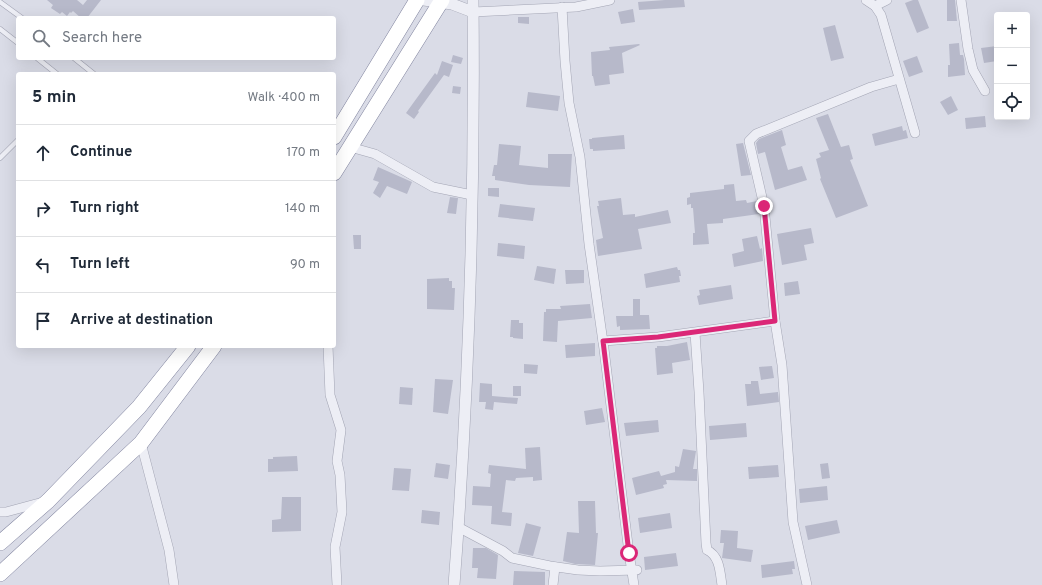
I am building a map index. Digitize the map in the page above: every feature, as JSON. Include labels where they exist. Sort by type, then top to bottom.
[{"type":"highway","points":[[336,134],[417,0]]},
{"type":"highway","points":[[336,170],[441,1]]},
{"type":"highway","points":[[336,146],[349,150]]},
{"type":"highway","points":[[0,543],[48,501],[139,407],[186,348]]},
{"type":"highway","points":[[0,574],[141,443],[207,348]]},
{"type":"street","points":[[424,0],[441,1],[473,12],[576,7],[610,0]]},
{"type":"street","points":[[454,585],[469,337],[472,195],[473,0]]},
{"type":"street","points":[[866,0],[875,6],[880,15],[915,133]]},
{"type":"street","points":[[875,6],[887,0]]},
{"type":"street","points":[[960,0],[968,49],[974,70],[985,91]]},
{"type":"street","points":[[562,8],[569,103],[580,157],[589,244],[634,585]]},
{"type":"street","points":[[807,585],[793,522],[782,365],[775,321],[764,206],[749,141],[756,134],[871,87],[900,79]]},
{"type":"street","points":[[349,150],[375,154],[433,187],[472,195]]},
{"type":"street","points":[[603,341],[695,333],[775,321]]},
{"type":"street","points":[[695,333],[706,543],[707,550],[711,552],[717,561],[722,585]]},
{"type":"street","points":[[328,348],[330,394],[341,430],[337,461],[340,475],[342,512],[335,547],[337,585]]},
{"type":"street","points":[[141,443],[169,550],[174,585]]},
{"type":"street","points":[[0,512],[6,512],[48,501]]},
{"type":"street","points":[[458,527],[512,558],[555,567],[600,571],[637,570]]},
{"type":"street","points":[[553,585],[555,567]]},
{"type":"lane","points":[[0,2],[19,16]]},
{"type":"lane","points":[[0,29],[16,41]]},
{"type":"lane","points":[[40,60],[54,72]]},
{"type":"lane","points":[[76,60],[92,72]]},
{"type":"lane","points":[[0,158],[16,142]]},
{"type":"building","points":[[47,0],[77,0],[83,5],[87,0],[101,0],[89,16],[79,16],[73,11],[67,16],[62,12],[60,14],[51,8],[53,5]]},
{"type":"building","points":[[684,0],[685,7],[639,10],[638,2]]},
{"type":"building","points":[[918,0],[929,28],[917,33],[905,3]]},
{"type":"building","points":[[947,0],[955,0],[957,21],[947,21]]},
{"type":"building","points":[[633,9],[635,22],[621,24],[618,12]]},
{"type":"building","points":[[518,17],[529,17],[529,24],[518,23]]},
{"type":"building","points":[[835,25],[844,58],[831,61],[823,28]]},
{"type":"building","points":[[959,43],[960,55],[963,55],[964,59],[965,75],[948,77],[948,65],[950,65],[949,44]]},
{"type":"building","points":[[640,45],[622,53],[624,73],[609,75],[610,84],[595,86],[592,76],[591,52],[610,50],[609,47]]},
{"type":"building","points":[[994,46],[994,61],[984,63],[981,48]]},
{"type":"building","points":[[453,55],[463,58],[461,64],[451,62]]},
{"type":"building","points":[[917,56],[923,72],[909,77],[903,61]]},
{"type":"building","points":[[442,61],[453,65],[449,77],[444,75],[418,111],[419,112],[414,119],[406,113],[435,73],[437,75]]},
{"type":"building","points":[[453,86],[461,87],[460,94],[452,93]]},
{"type":"building","points":[[528,92],[560,96],[558,111],[526,107]]},
{"type":"building","points":[[951,96],[958,110],[948,115],[940,102]]},
{"type":"building","points":[[828,114],[841,147],[849,145],[853,159],[850,160],[868,206],[836,218],[820,179],[816,159],[821,157],[819,153],[829,150],[816,118]]},
{"type":"building","points":[[985,116],[986,127],[966,129],[965,118]]},
{"type":"building","points":[[902,126],[903,131],[906,130],[908,138],[875,146],[872,134]]},
{"type":"building","points":[[782,130],[786,145],[781,147],[788,170],[802,166],[807,180],[775,190],[765,152],[758,154],[756,143],[759,139]]},
{"type":"building","points":[[624,135],[625,149],[593,151],[593,149],[590,149],[589,139]]},
{"type":"building","points":[[743,143],[751,175],[741,176],[736,144]]},
{"type":"building","points":[[499,144],[521,146],[519,165],[548,168],[548,154],[572,154],[570,187],[529,185],[495,180],[495,176],[492,176],[494,165],[497,165]]},
{"type":"building","points":[[378,167],[412,182],[407,194],[387,186],[380,198],[373,193],[379,182],[373,180]]},
{"type":"building","points":[[734,184],[736,201],[746,200],[747,203],[757,201],[759,214],[723,219],[723,223],[707,224],[709,244],[693,245],[693,233],[695,233],[693,208],[691,208],[691,204],[687,205],[687,198],[690,197],[690,193],[724,189],[724,185]]},
{"type":"building","points":[[488,188],[499,188],[499,197],[488,196]]},
{"type":"building","points":[[450,197],[458,198],[456,214],[447,213]]},
{"type":"building","points":[[621,198],[623,215],[635,214],[635,217],[668,210],[671,223],[638,229],[642,249],[598,256],[596,240],[603,238],[597,206],[599,206],[598,201]]},
{"type":"building","points":[[500,204],[535,208],[533,221],[498,217]]},
{"type":"building","points":[[811,228],[814,243],[804,245],[807,260],[782,265],[777,234]]},
{"type":"building","points":[[353,235],[361,235],[361,249],[354,249]]},
{"type":"building","points":[[757,236],[760,249],[762,248],[763,261],[734,267],[732,254],[744,251],[742,239]]},
{"type":"building","points":[[498,243],[525,246],[524,259],[497,256]]},
{"type":"building","points":[[537,266],[556,269],[554,284],[534,280]]},
{"type":"building","points":[[677,267],[678,270],[680,270],[680,282],[646,288],[644,274]]},
{"type":"building","points":[[565,270],[584,270],[584,283],[566,284]]},
{"type":"building","points":[[449,278],[449,281],[452,281],[452,288],[455,288],[454,310],[427,309],[427,279]]},
{"type":"building","points":[[798,281],[800,294],[785,296],[784,283]]},
{"type":"building","points":[[731,285],[733,299],[699,305],[697,296],[700,295],[699,290]]},
{"type":"building","points":[[633,299],[640,299],[640,315],[649,315],[650,329],[620,330],[620,326],[617,327],[616,316],[633,316]]},
{"type":"building","points":[[590,304],[592,318],[558,321],[557,342],[543,341],[544,312],[546,312],[546,309],[561,309],[560,306]]},
{"type":"building","points":[[511,320],[519,320],[519,323],[523,323],[523,339],[510,337]]},
{"type":"building","points":[[687,342],[690,360],[672,363],[673,373],[657,375],[655,348],[657,348],[657,346],[667,346]]},
{"type":"building","points":[[595,343],[595,356],[566,358],[565,345]]},
{"type":"building","points":[[524,364],[538,365],[537,374],[524,373]]},
{"type":"building","points":[[772,366],[774,378],[761,380],[759,367]]},
{"type":"building","points":[[435,379],[453,380],[448,414],[433,412]]},
{"type":"building","points":[[751,381],[758,381],[760,394],[778,392],[779,402],[747,406],[745,384],[751,384]]},
{"type":"building","points":[[480,383],[492,384],[492,396],[518,398],[517,404],[494,402],[493,410],[485,409],[486,402],[479,402]]},
{"type":"building","points":[[513,386],[521,386],[521,396],[513,396]]},
{"type":"building","points":[[400,387],[413,388],[412,405],[399,404]]},
{"type":"building","points":[[602,408],[605,422],[586,425],[584,411]]},
{"type":"building","points":[[658,420],[659,432],[626,436],[624,423]]},
{"type":"building","points":[[746,423],[747,437],[710,440],[709,426]]},
{"type":"building","points":[[540,447],[542,480],[533,481],[533,477],[516,478],[515,481],[506,480],[502,512],[512,513],[511,526],[491,524],[492,506],[472,505],[473,486],[490,487],[491,474],[488,473],[489,465],[526,469],[525,448]]},
{"type":"building","points":[[683,449],[696,451],[693,469],[697,469],[697,481],[666,480],[667,484],[663,485],[664,488],[636,495],[632,478],[659,471],[661,476],[675,472],[675,466],[679,467]]},
{"type":"building","points":[[297,456],[298,471],[268,472],[268,459],[273,459],[273,457]]},
{"type":"building","points":[[436,463],[450,465],[448,479],[434,477]]},
{"type":"building","points":[[828,463],[830,478],[822,479],[820,464]]},
{"type":"building","points":[[778,465],[779,477],[749,479],[748,467]]},
{"type":"building","points":[[394,468],[411,469],[409,491],[392,490]]},
{"type":"building","points":[[827,486],[828,500],[800,503],[799,489]]},
{"type":"building","points":[[282,497],[301,497],[301,531],[272,532],[272,520],[281,519]]},
{"type":"building","points":[[578,501],[595,501],[596,533],[598,533],[595,565],[575,564],[563,561],[567,532],[579,533]]},
{"type":"building","points":[[422,510],[440,512],[439,525],[421,523]]},
{"type":"building","points":[[670,513],[672,528],[640,533],[638,518]]},
{"type":"building","points":[[837,520],[840,533],[808,540],[805,526]]},
{"type":"building","points":[[526,523],[541,527],[533,556],[518,553]]},
{"type":"building","points":[[721,530],[738,531],[737,548],[753,550],[751,562],[722,558],[724,543],[720,543]]},
{"type":"building","points":[[473,548],[486,548],[498,555],[496,579],[477,578],[478,568],[472,568]]},
{"type":"building","points":[[676,553],[678,566],[645,570],[644,557]]},
{"type":"building","points":[[794,561],[795,569],[792,569],[793,574],[762,578],[761,565]]},
{"type":"building","points":[[514,571],[545,572],[545,585],[513,585]]},
{"type":"route","points":[[629,553],[603,341],[695,333],[775,321],[764,206]]}]
